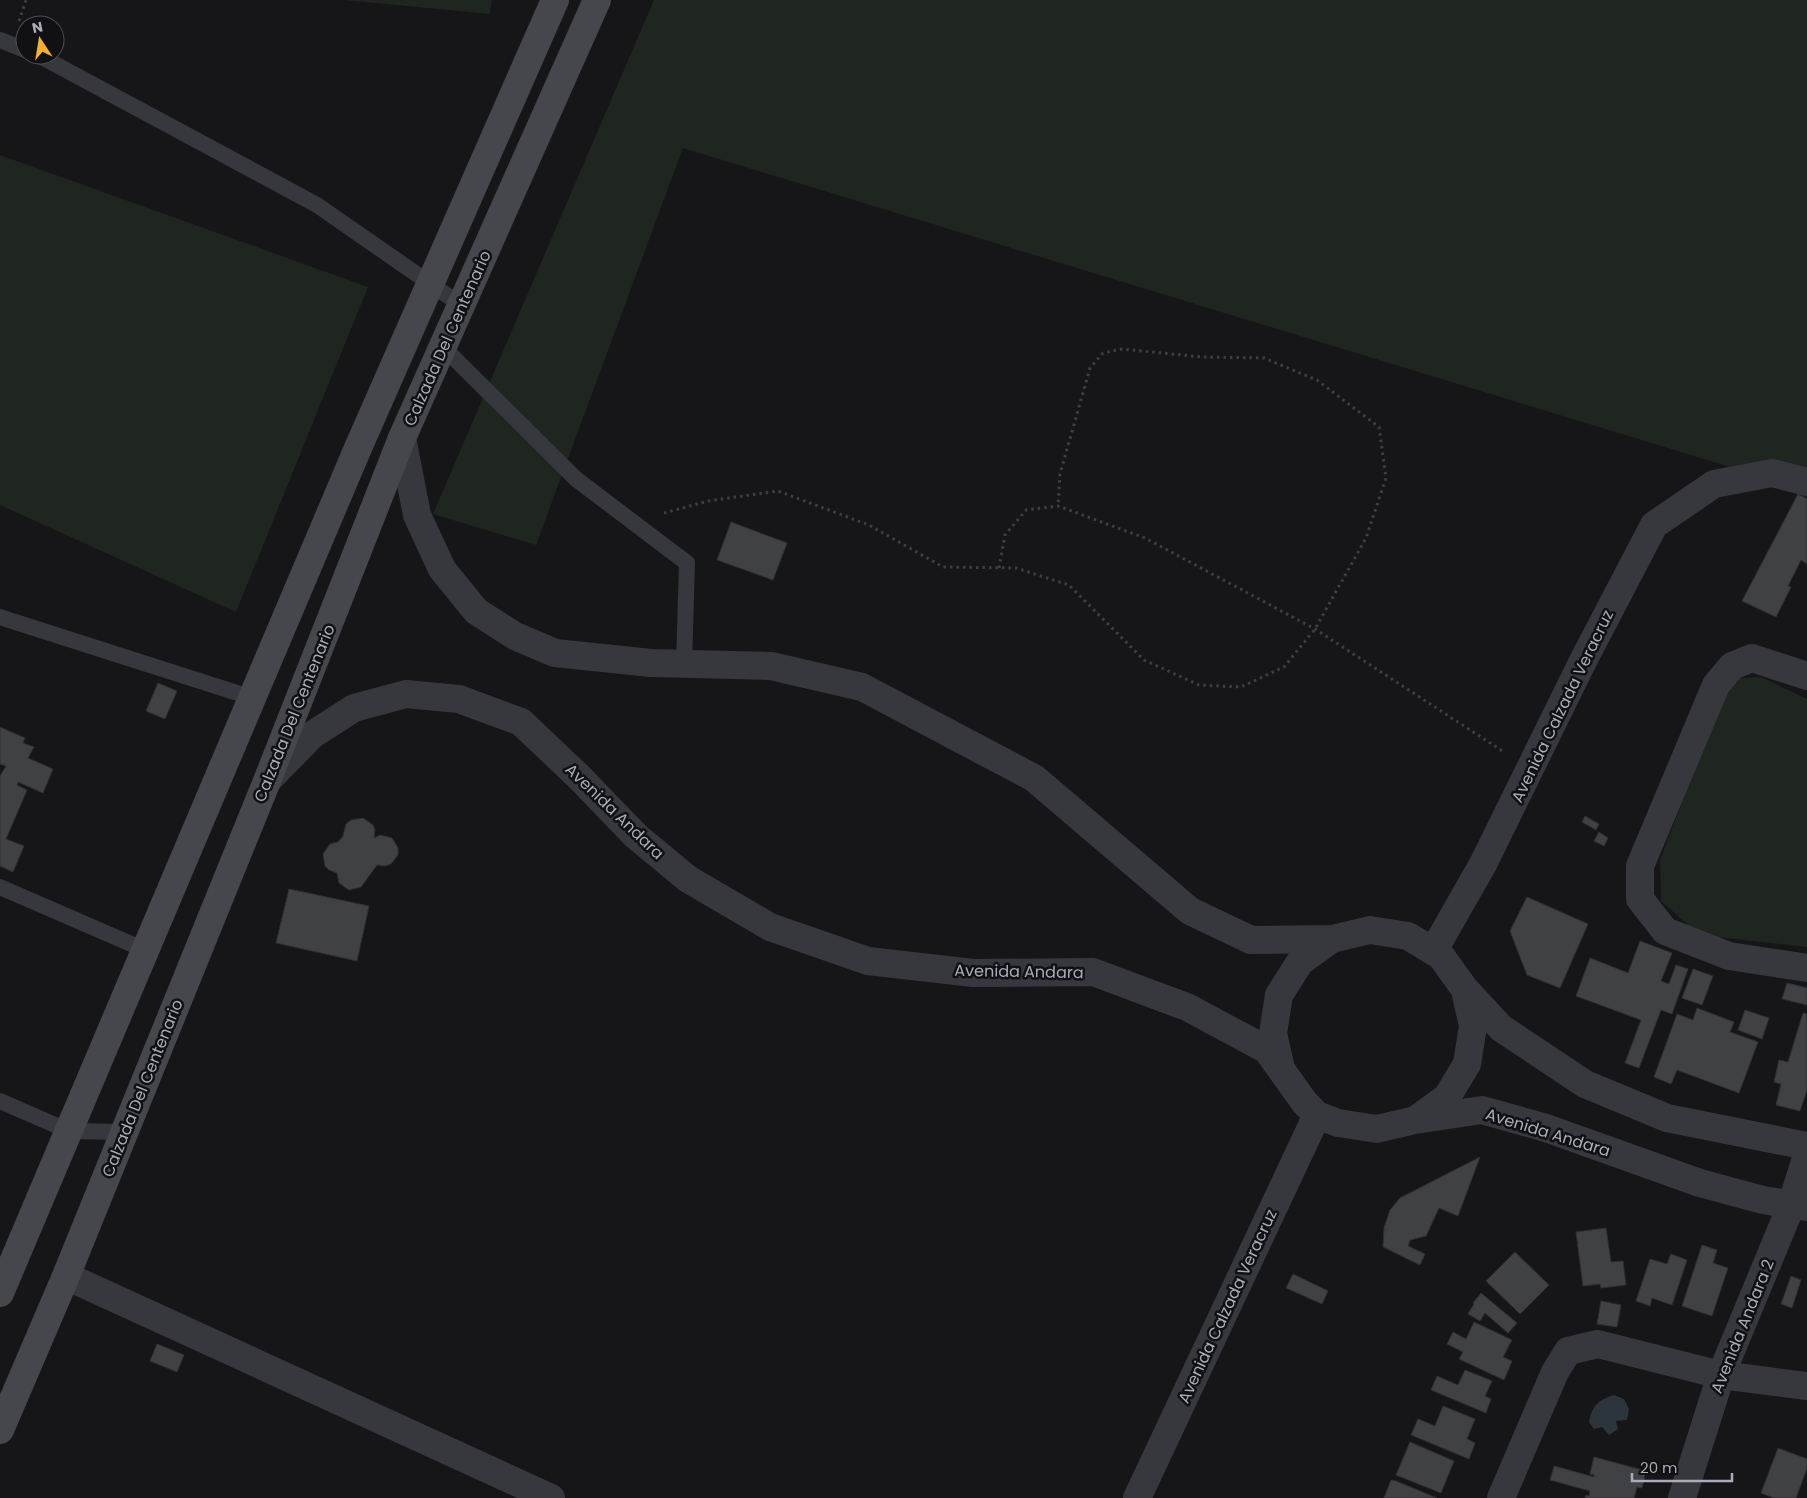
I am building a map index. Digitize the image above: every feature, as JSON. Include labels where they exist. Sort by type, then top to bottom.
[{"type":"main road","points":[[0,1293],[411,327],[555,0]]},
{"type":"main road","name":"Calzada Del Centenario","points":[[0,1430],[66,1276],[267,781],[402,438],[597,0]]},
{"type":"main road","points":[[411,327],[443,346]]},
{"type":"street","points":[[402,438],[417,514],[442,570],[476,611],[515,636],[555,653],[651,663],[771,666],[862,687],[1034,778],[1190,912],[1251,940],[1332,939],[1370,930],[1408,936],[1434,950],[1441,956],[1464,988],[1501,1028],[1585,1084],[1667,1118],[1807,1146]]},
{"type":"street","name":"Avenida Calzada Veracruz","points":[[1434,950],[1483,864],[1531,770],[1584,659],[1654,525],[1714,484],[1772,473],[1807,482]]},
{"type":"street","points":[[1807,676],[1752,658],[1732,666],[1716,685],[1640,866],[1640,899],[1665,931],[1729,956],[1807,968]]},
{"type":"street","name":"Avenida Andara","points":[[267,781],[312,735],[354,708],[406,694],[459,699],[520,722],[580,777],[636,836],[688,879],[770,927],[868,961],[973,973],[1093,972],[1187,1007],[1267,1050],[1305,1102],[1317,1115],[1338,1123],[1377,1129],[1415,1120],[1482,1110],[1546,1128],[1700,1183],[1799,1207]]},
{"type":"street","points":[[1282,1071],[1273,1033],[1279,995],[1300,962],[1332,939]]},
{"type":"street","points":[[1415,1120],[1447,1097],[1467,1064],[1473,1026],[1464,988]]},
{"type":"street","name":"Avenida Calzada Veracruz","points":[[1137,1498],[1317,1115]]},
{"type":"street","name":"Avenida Andara 2","points":[[1682,1498],[1721,1374],[1799,1207],[1807,1155]]},
{"type":"street","points":[[66,1276],[551,1498]]},
{"type":"street","points":[[1501,1498],[1555,1372],[1568,1351],[1598,1344],[1721,1374],[1807,1386]]},
{"type":"lane","points":[[0,40],[15,46]]},
{"type":"lane","points":[[57,65],[317,204],[461,305]]},
{"type":"lane","points":[[443,346],[576,479],[687,563],[684,664]]},
{"type":"lane","points":[[0,617],[253,698]]},
{"type":"lane","points":[[0,887],[145,950]]},
{"type":"lane","points":[[0,1101],[69,1131],[124,1132]]},
{"type":"path","points":[[632,522],[708,501],[778,491],[869,525],[943,567],[1016,568],[1069,585],[1144,660],[1199,685],[1240,687],[1284,667],[1315,629],[1366,538],[1386,478],[1379,427],[1317,380],[1264,358],[1202,357],[1122,349],[1103,353],[1090,368],[1060,474],[1058,506]]},
{"type":"path","points":[[1000,568],[1006,536],[1026,510],[1058,506],[1146,538],[1315,629],[1531,770]]},
{"type":"shaded area","points":[[344,0],[492,0],[490,14]]},
{"type":"shaded area","points":[[654,0],[1807,0],[1807,498],[1773,480],[683,148],[536,545],[433,514]]},
{"type":"shaded area","points":[[0,155],[368,287],[236,612],[0,505]]},
{"type":"shaded area","points":[[1761,677],[1807,699],[1807,947],[1699,935],[1661,901],[1660,860],[1724,692],[1738,678]]},
{"type":"shaded area","points":[[1614,1395],[1624,1399],[1629,1409],[1627,1420],[1616,1421],[1618,1429],[1609,1435],[1602,1427],[1594,1429],[1589,1422],[1597,1404]]},
{"type":"building","points":[[1798,494],[1807,499],[1807,564],[1801,560],[1788,586],[1791,587],[1776,617],[1742,601]]},
{"type":"building","points":[[731,522],[787,543],[773,580],[717,560]]},
{"type":"building","points":[[158,683],[177,691],[165,719],[146,711]]},
{"type":"building","points":[[0,727],[25,738],[23,743],[34,747],[28,758],[53,769],[43,793],[18,782],[17,785],[27,790],[6,839],[24,846],[13,872],[0,866],[0,776],[6,766],[0,764]]},
{"type":"building","points":[[1585,816],[1599,824],[1596,830],[1582,822]]},
{"type":"building","points":[[363,818],[373,825],[375,830],[374,838],[380,835],[392,838],[398,848],[398,855],[391,864],[385,866],[377,865],[361,887],[349,890],[339,883],[337,873],[325,866],[323,854],[330,844],[338,842],[343,836],[346,824],[351,820]]},
{"type":"building","points":[[1599,832],[1608,838],[1604,846],[1594,841]]},
{"type":"building","points":[[289,889],[369,906],[357,961],[276,943]]},
{"type":"building","points":[[1527,897],[1588,924],[1560,988],[1527,975],[1510,931]]},
{"type":"building","points":[[1640,941],[1672,953],[1661,981],[1669,984],[1676,965],[1688,969],[1672,1014],[1661,1010],[1639,1068],[1625,1063],[1641,1020],[1576,996],[1590,958],[1628,973]]},
{"type":"building","points":[[1693,969],[1713,976],[1702,1005],[1682,998]]},
{"type":"building","points":[[1787,983],[1807,988],[1807,1005],[1782,999]]},
{"type":"building","points":[[1697,1008],[1734,1022],[1730,1032],[1758,1042],[1739,1093],[1677,1070],[1671,1084],[1654,1077],[1677,1014],[1693,1020]]},
{"type":"building","points":[[1745,1010],[1769,1018],[1762,1039],[1738,1030]]},
{"type":"building","points":[[1803,1013],[1807,1014],[1807,1090],[1800,1111],[1776,1105],[1781,1084],[1774,1082],[1779,1060],[1788,1062]]},
{"type":"building","points":[[1480,1157],[1458,1216],[1439,1208],[1426,1236],[1410,1240],[1408,1246],[1425,1254],[1420,1265],[1383,1247],[1384,1228],[1390,1210],[1400,1198]]},
{"type":"building","points":[[1606,1228],[1611,1262],[1623,1261],[1626,1285],[1601,1288],[1600,1284],[1583,1286],[1576,1232]]},
{"type":"building","points":[[1702,1245],[1717,1250],[1713,1263],[1728,1268],[1712,1316],[1682,1306]]},
{"type":"building","points":[[1515,1252],[1549,1285],[1520,1314],[1486,1281]]},
{"type":"building","points":[[1671,1254],[1687,1260],[1672,1305],[1652,1298],[1650,1306],[1636,1301],[1650,1259],[1667,1264]]},
{"type":"building","points":[[1293,1274],[1328,1291],[1322,1304],[1286,1288]]},
{"type":"building","points":[[1791,1276],[1801,1280],[1792,1308],[1781,1304]]},
{"type":"building","points":[[1481,1293],[1517,1323],[1508,1333],[1485,1313],[1480,1321],[1468,1314],[1473,1303]]},
{"type":"building","points":[[1601,1301],[1621,1305],[1617,1327],[1597,1324]]},
{"type":"building","points":[[1474,1322],[1512,1340],[1503,1357],[1512,1361],[1504,1380],[1459,1359],[1463,1352],[1447,1344],[1453,1332],[1466,1339]]},
{"type":"building","points":[[157,1344],[184,1355],[177,1372],[150,1361]]},
{"type":"building","points":[[1465,1370],[1492,1381],[1485,1396],[1491,1399],[1486,1413],[1431,1390],[1437,1376],[1458,1385]]},
{"type":"building","points":[[1443,1406],[1475,1419],[1467,1439],[1475,1443],[1469,1459],[1411,1435],[1418,1419],[1435,1426]]},
{"type":"building","points":[[1410,1442],[1454,1461],[1441,1493],[1396,1475]]},
{"type":"building","points":[[1778,1448],[1807,1459],[1807,1468],[1796,1498],[1774,1498],[1761,1493]]},
{"type":"building","points":[[1594,1457],[1646,1471],[1642,1488],[1637,1487],[1634,1498],[1585,1498],[1586,1495],[1589,1496],[1590,1491],[1550,1480],[1554,1466],[1594,1477],[1594,1475],[1590,1474]]},
{"type":"building","points":[[1391,1480],[1396,1481],[1437,1498],[1384,1498]]}]
